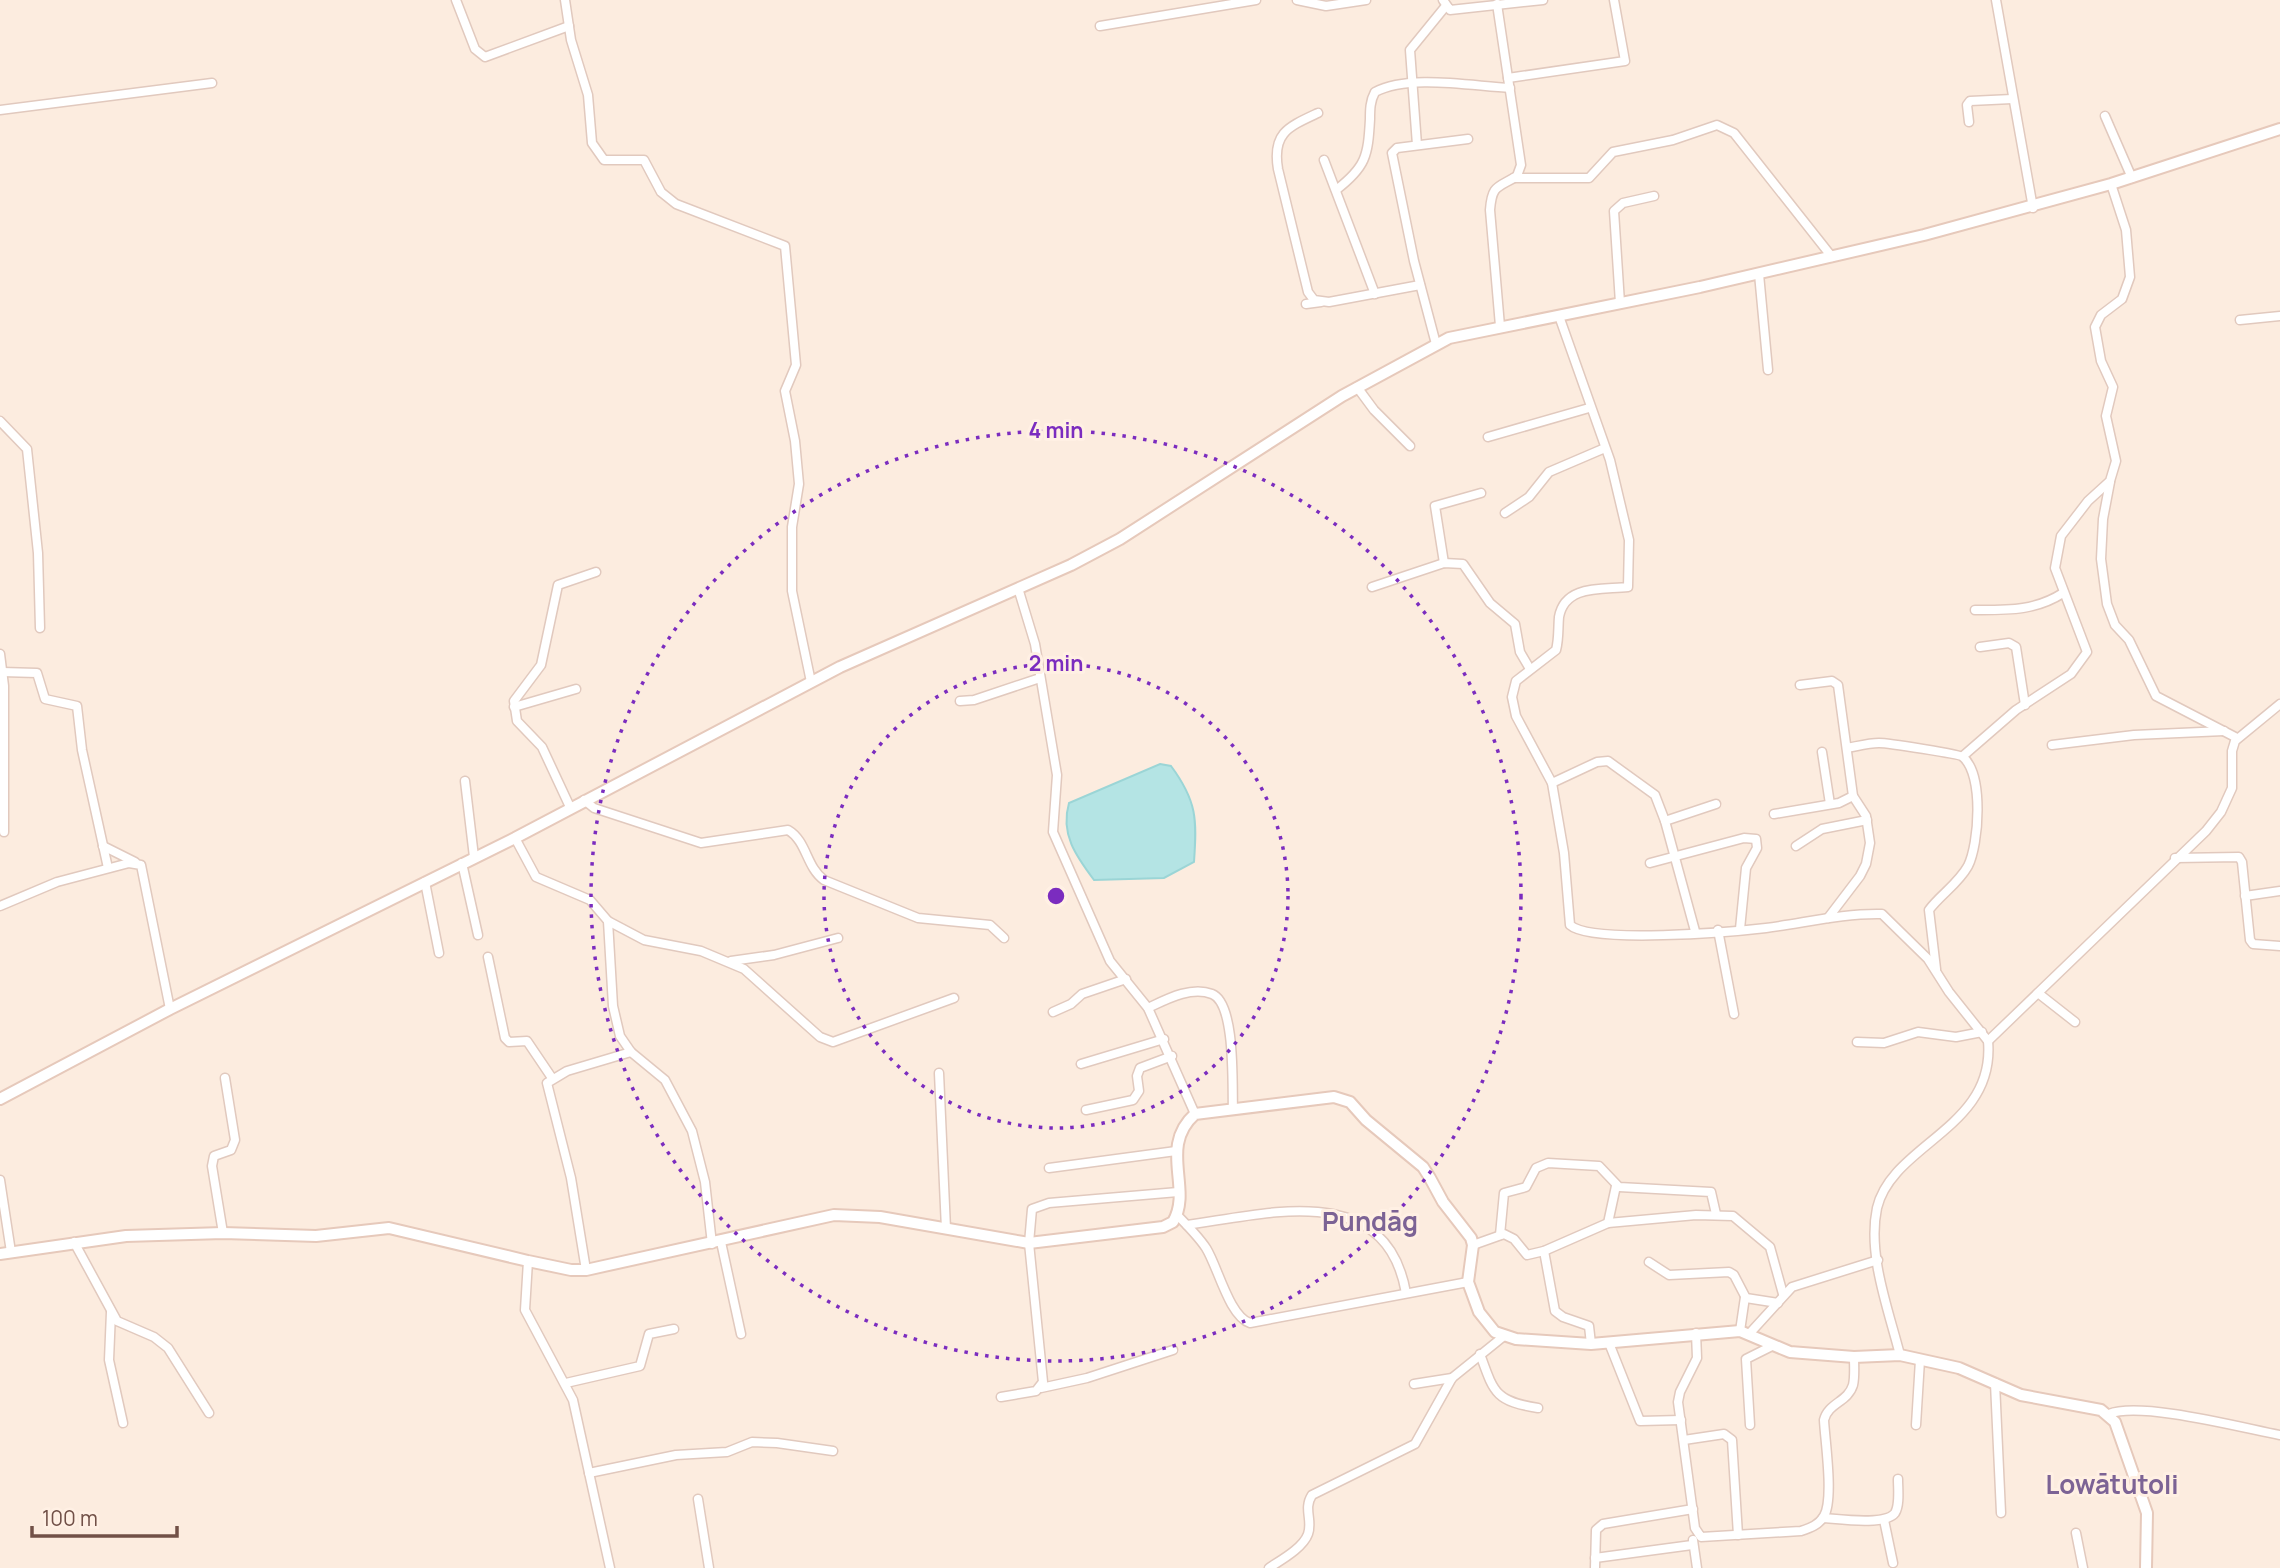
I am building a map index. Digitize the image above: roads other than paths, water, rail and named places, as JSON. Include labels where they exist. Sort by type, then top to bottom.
[{"type":"street","points":[[456,0],[475,49],[485,57],[569,26]]},
{"type":"street","points":[[565,0],[575,59],[591,113],[592,143],[599,157],[610,161],[644,160],[661,192],[676,204],[785,246],[796,365],[785,391],[795,441],[799,484],[792,527],[792,591],[811,682]]},
{"type":"street","points":[[1100,26],[1256,0]]},
{"type":"street","points":[[1297,0],[1326,6],[1366,0]]},
{"type":"street","points":[[1417,145],[1410,50],[1444,4],[1450,10],[1543,0]]},
{"type":"street","points":[[1508,78],[1625,61],[1614,0]]},
{"type":"street","points":[[1996,0],[2033,208]]},
{"type":"street","points":[[1501,3],[1508,78],[1521,164],[1514,178]]},
{"type":"street","points":[[0,110],[212,83]]},
{"type":"street","points":[[1336,190],[1355,176],[1364,163],[1368,150],[1373,95],[1387,87],[1411,83],[1510,88]]},
{"type":"street","points":[[1969,122],[1966,105],[1970,101],[2012,99]]},
{"type":"street","points":[[1318,113],[1283,134],[1278,140],[1276,157],[1308,292],[1321,302]]},
{"type":"street","points":[[2105,116],[2132,178]]},
{"type":"street","points":[[1500,326],[1490,210],[1491,195],[1499,185],[1514,178],[1589,178],[1613,152],[1681,138],[1717,125],[1734,133],[1832,257]]},
{"type":"street","points":[[0,1099],[170,1009],[515,838],[811,682],[1120,539],[1357,387],[1461,333],[1559,316],[1759,274],[2033,208],[2280,129]]},
{"type":"street","points":[[1436,344],[1392,159],[1395,149],[1468,139]]},
{"type":"street","points":[[1324,160],[1375,293]]},
{"type":"street","points":[[2111,184],[2126,230],[2130,277],[2122,299],[2101,315],[2095,327],[2101,361],[2113,388],[2106,416],[2116,461],[2103,519],[2101,559],[2107,604],[2115,625],[2129,640],[2156,696],[2237,738]]},
{"type":"street","points":[[1620,303],[1614,211],[1623,202],[1654,197]]},
{"type":"street","points":[[1759,274],[1768,370]]},
{"type":"street","points":[[1306,304],[1420,285]]},
{"type":"street","points":[[1559,316],[1605,448],[1629,540],[1629,586],[1583,591],[1569,598],[1560,615],[1556,650],[1516,681],[1513,703],[1552,783],[1560,817],[1570,925],[1583,932],[1627,935],[1740,929],[1856,913],[1882,914],[1928,959],[1988,1041],[1988,1061],[1980,1088],[1967,1108],[1884,1188],[1875,1232],[1878,1260],[1900,1355]]},
{"type":"street","points":[[2240,320],[2280,316]]},
{"type":"street","points":[[1357,387],[1374,410],[1410,446]]},
{"type":"street","points":[[1488,438],[1589,408]]},
{"type":"street","points":[[0,421],[27,449],[33,497],[40,628]]},
{"type":"street","points":[[1505,513],[1529,497],[1549,472],[1605,448]]},
{"type":"street","points":[[1963,756],[2025,705],[2071,674],[2086,657],[2087,648],[2055,568],[2061,536],[2091,498],[2110,481]]},
{"type":"street","points":[[1444,564],[1435,506],[1481,493]]},
{"type":"street","points":[[1372,587],[1444,564],[1456,562],[1468,567],[1490,603],[1515,624],[1520,652],[1530,669]]},
{"type":"street","points":[[570,807],[542,747],[517,721],[514,701],[541,665],[558,585],[596,572]]},
{"type":"street","points":[[1018,588],[1035,644],[1057,775],[1053,832],[1110,961],[1149,1008],[1195,1114]]},
{"type":"street","points":[[1976,610],[2029,609],[2048,603],[2063,593]]},
{"type":"street","points":[[1980,647],[2009,643],[2016,647],[2025,705]]},
{"type":"street","points":[[0,654],[4,832]]},
{"type":"street","points":[[2,672],[37,673],[45,699],[77,706],[82,750],[108,868]]},
{"type":"street","points":[[960,701],[974,700],[1040,678]]},
{"type":"street","points":[[1800,685],[1832,681],[1838,685],[1853,796],[1867,820],[1870,843],[1866,864],[1828,918]]},
{"type":"street","points":[[514,707],[576,689]]},
{"type":"street","points":[[1988,1041],[2206,831],[2232,788],[2232,751],[2237,738],[2280,704]]},
{"type":"street","points":[[2052,745],[2134,735],[2224,732]]},
{"type":"street","points":[[1847,748],[1889,744],[1923,751],[1948,751],[1963,756],[1970,767],[1978,829],[1975,847],[1966,869],[1928,914],[1936,972]]},
{"type":"street","points":[[1822,752],[1830,804]]},
{"type":"street","points":[[1552,783],[1597,762],[1608,761],[1655,795],[1665,821],[1695,931]]},
{"type":"street","points":[[465,781],[474,857]]},
{"type":"street","points":[[1774,814],[1830,804],[1853,796]]},
{"type":"street","points":[[584,800],[594,808],[701,844],[788,830],[798,837],[816,874],[832,884],[918,918],[990,925],[1004,938]]},
{"type":"street","points":[[1665,821],[1716,804]]},
{"type":"street","points":[[1796,846],[1822,829],[1867,820]]},
{"type":"street","points":[[515,838],[536,877],[590,900],[608,921],[645,940],[687,947],[731,961],[744,969],[820,1037],[833,1042],[954,998]]},
{"type":"street","points":[[1650,863],[1744,838],[1756,839],[1757,848],[1746,868],[1740,929]]},
{"type":"street","points":[[103,846],[138,863],[145,874],[170,1009]]},
{"type":"street","points":[[2175,858],[2239,857],[2242,862],[2250,940],[2253,944],[2280,946]]},
{"type":"street","points":[[0,906],[57,882],[138,863]]},
{"type":"street","points":[[462,863],[478,935]]},
{"type":"street","points":[[425,882],[439,953]]},
{"type":"street","points":[[2245,896],[2280,891]]},
{"type":"street","points":[[608,921],[613,1006],[620,1036],[631,1052],[665,1080],[692,1131],[716,1243],[741,1335]]},
{"type":"street","points":[[1717,930],[1734,1014]]},
{"type":"street","points":[[731,961],[775,955],[838,938]]},
{"type":"street","points":[[488,957],[505,1038],[509,1042],[527,1041],[552,1078]]},
{"type":"street","points":[[1053,1012],[1072,1004],[1082,994],[1126,979]]},
{"type":"street","points":[[1149,1008],[1181,994],[1210,993],[1218,999],[1230,1035],[1233,1110]]},
{"type":"street","points":[[2038,993],[2075,1021]]},
{"type":"street","points":[[1857,1042],[1884,1043],[1918,1032],[1955,1037],[1982,1032]]},
{"type":"street","points":[[1081,1064],[1164,1039]]},
{"type":"street","points":[[586,1269],[571,1178],[548,1083],[552,1078],[631,1052]]},
{"type":"street","points":[[1086,1111],[1133,1100],[1139,1091],[1137,1076],[1140,1068],[1172,1056]]},
{"type":"street","points":[[939,1073],[946,1229]]},
{"type":"street","points":[[223,1233],[212,1166],[214,1156],[231,1150],[235,1140],[225,1078]]},
{"type":"street","points":[[0,1180],[6,1253],[74,1242],[223,1233],[316,1236],[389,1228],[528,1261],[586,1269],[716,1243],[834,1215],[880,1217],[1029,1243],[1163,1227],[1173,1222],[1177,1215],[1178,1192],[1176,1151],[1182,1133],[1195,1114],[1322,1097],[1344,1098],[1423,1167],[1474,1245],[1468,1282],[1486,1323],[1504,1336],[1591,1344],[1696,1333],[1745,1332],[1790,1352],[1854,1357],[1900,1355],[1975,1373],[2021,1395],[2092,1407],[2109,1414],[2126,1410],[2162,1414],[2280,1435]]},
{"type":"street","points":[[1049,1168],[1176,1151]]},
{"type":"street","points":[[1500,1235],[1504,1193],[1530,1184],[1533,1174],[1541,1165],[1557,1163],[1599,1166],[1616,1186],[1711,1192],[1716,1214]]},
{"type":"street","points":[[1608,1223],[1616,1186]]},
{"type":"street","points":[[1041,1388],[1043,1373],[1029,1243],[1029,1214],[1041,1204],[1178,1192]]},
{"type":"street","points":[[1187,1224],[1290,1209],[1319,1211],[1346,1218],[1363,1224],[1388,1248],[1404,1279],[1406,1293]]},
{"type":"street","points":[[1474,1245],[1500,1235],[1509,1236],[1527,1255],[1544,1251],[1608,1223],[1716,1214],[1733,1216],[1766,1241],[1780,1299]]},
{"type":"street","points":[[1177,1215],[1208,1251],[1234,1309],[1244,1321],[1257,1322],[1468,1282]]},
{"type":"street","points":[[74,1242],[111,1312],[124,1326],[154,1337],[168,1348],[209,1413]]},
{"type":"street","points":[[1544,1251],[1555,1311],[1563,1317],[1590,1326],[1591,1344]]},
{"type":"street","points":[[1745,1332],[1780,1299],[1802,1283],[1878,1260]]},
{"type":"street","points":[[528,1261],[523,1301],[525,1310],[566,1383],[579,1418],[610,1568]]},
{"type":"street","points":[[1649,1262],[1669,1275],[1728,1272],[1734,1275],[1745,1297],[1745,1332]]},
{"type":"street","points":[[1745,1297],[1780,1299]]},
{"type":"street","points":[[111,1312],[109,1360],[123,1423]]},
{"type":"street","points":[[566,1383],[640,1366],[649,1334],[674,1329]]},
{"type":"street","points":[[1696,1333],[1697,1358],[1680,1392],[1681,1420],[1696,1534],[1692,1545],[1697,1568]]},
{"type":"street","points":[[1269,1568],[1306,1538],[1309,1527],[1307,1507],[1312,1495],[1415,1444],[1452,1378],[1504,1336]]},
{"type":"street","points":[[1609,1343],[1640,1422],[1681,1420]]},
{"type":"street","points":[[1750,1425],[1746,1359],[1772,1346]]},
{"type":"street","points":[[1001,1397],[1087,1378],[1173,1350]]},
{"type":"street","points":[[1480,1354],[1490,1393],[1511,1404],[1538,1408]]},
{"type":"street","points":[[1696,1534],[1707,1537],[1801,1531],[1813,1527],[1823,1518],[1828,1503],[1824,1420],[1829,1408],[1849,1393],[1853,1385],[1854,1357]]},
{"type":"street","points":[[1916,1425],[1920,1360]]},
{"type":"street","points":[[1414,1384],[1452,1378]]},
{"type":"street","points":[[1995,1383],[2001,1513]]},
{"type":"street","points":[[2109,1414],[2121,1436],[2147,1513],[2146,1568]]},
{"type":"street","points":[[1684,1440],[1724,1434],[1731,1440],[1738,1535]]},
{"type":"street","points":[[589,1473],[668,1456],[727,1452],[752,1442],[832,1451]]},
{"type":"street","points":[[1823,1518],[1884,1520],[1895,1514],[1898,1479]]},
{"type":"street","points":[[698,1499],[709,1568]]},
{"type":"street","points":[[1595,1568],[1596,1530],[1603,1524],[1693,1509]]},
{"type":"street","points":[[1884,1520],[1893,1563]]},
{"type":"street","points":[[2076,1533],[2083,1568]]},
{"type":"street","points":[[1595,1558],[1692,1545]]},
{"type":"water","points":[[1160,764],[1171,766],[1190,800],[1195,822],[1194,862],[1164,878],[1094,880],[1081,862],[1068,835],[1069,803]]},
{"type":"district","name":"Pundāg","points":[[1370,1221]]},
{"type":"district","name":"Lowātutoli","points":[[2112,1484]]}]
